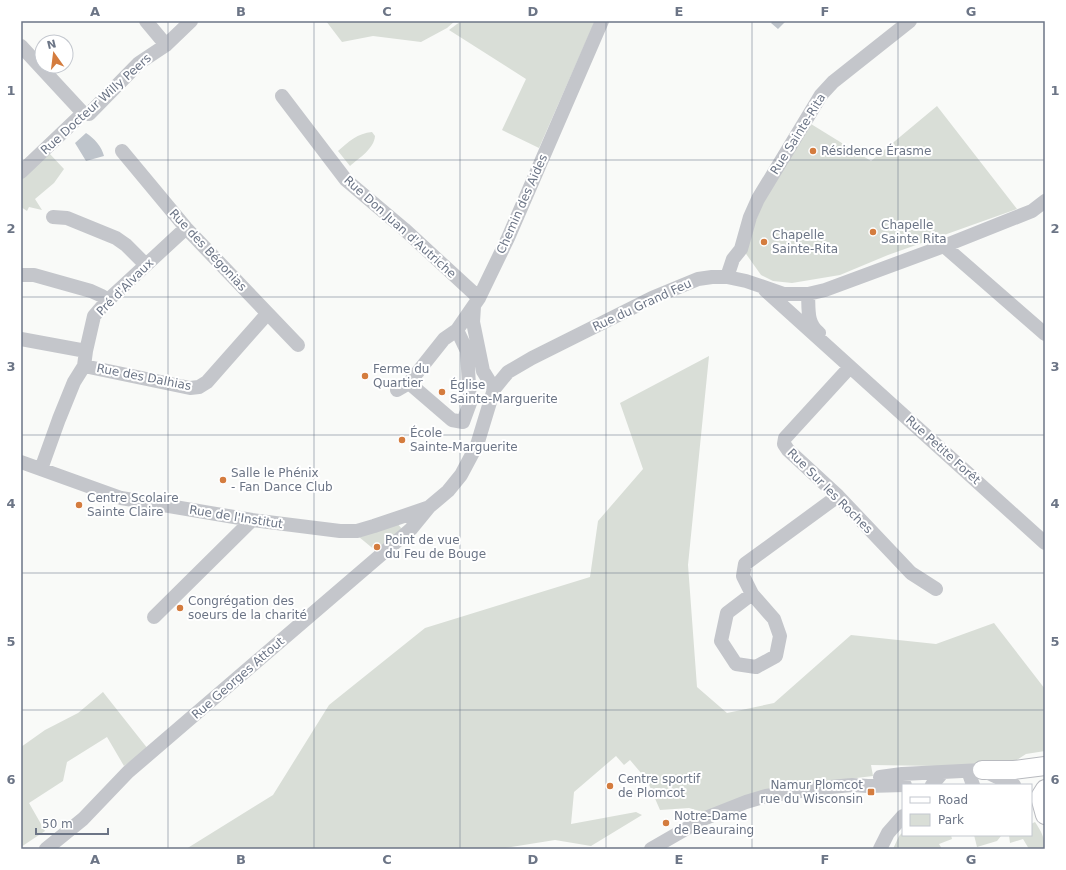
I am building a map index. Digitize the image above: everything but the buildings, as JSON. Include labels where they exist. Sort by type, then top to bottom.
[{"type":"main road","points":[[1014,777],[1027,756],[1045,753]]},
{"type":"main road","points":[[974,776],[1014,777],[1045,766]]},
{"type":"street","points":[[146,21],[166,45]]},
{"type":"street","name":"Rue Docteur Willy Peers","points":[[21,172],[83,113],[89,114],[139,63],[166,45],[191,21]]},
{"type":"street","name":"Chemin des Aides","points":[[494,389],[483,370],[473,322],[476,302],[508,238],[602,21]]},
{"type":"street","name":"Rue Sainte-Rita","points":[[727,277],[732,259],[741,249],[750,216],[758,198],[821,95],[833,82],[910,21]]},
{"type":"street","points":[[21,46],[83,113]]},
{"type":"street","name":"Rue Don Juan d'Autriche","points":[[282,96],[346,180],[404,229],[476,302]]},
{"type":"street","name":"Rue des Bégonias","points":[[122,152],[186,228],[298,345]]},
{"type":"street","name":"Rue du Grand Feu","points":[[429,507],[448,491],[461,475],[477,445],[494,389],[508,372],[532,358],[652,298],[698,279],[712,276],[746,281],[762,288],[784,294],[808,294],[832,289],[1032,211],[1044,203]]},
{"type":"street","points":[[53,217],[67,218],[116,238],[126,245],[146,265]]},
{"type":"street","name":"Pré d'Alvaux","points":[[41,468],[74,382],[84,366],[94,316],[106,302],[186,228]]},
{"type":"street","points":[[944,246],[1045,334]]},
{"type":"street","points":[[21,275],[34,275],[91,291],[102,296],[106,302]]},
{"type":"street","name":"Rue Petite Forêt","points":[[762,288],[802,325],[846,362],[1045,543]]},
{"type":"street","name":"Rue Petite Forêt","points":[[808,294],[809,319],[813,328],[837,348],[846,362]]},
{"type":"street","points":[[396,390],[409,383],[444,339],[457,330],[476,302]]},
{"type":"street","name":"Rue des Dalhias","points":[[84,366],[190,388],[199,387],[207,382],[267,314]]},
{"type":"street","points":[[409,383],[452,420],[463,422],[470,403],[468,358],[467,351],[457,330]]},
{"type":"street","points":[[21,339],[86,352]]},
{"type":"street","name":"Rue Sur les Roches","points":[[846,362],[785,438],[784,444],[788,450],[838,496],[910,573],[936,589]]},
{"type":"street","name":"Rue de l'Institut","points":[[21,462],[121,498],[252,520],[340,532],[357,531],[402,518],[429,507]]},
{"type":"street","points":[[752,594],[727,613],[721,641],[736,664],[756,667],[776,656],[780,636],[774,619],[752,594],[743,576],[745,564],[838,496]]},
{"type":"street","name":"Rue Georges Attout","points":[[46,849],[83,819],[128,772],[411,529],[429,507]]},
{"type":"street","points":[[154,617],[252,520]]},
{"type":"street","points":[[852,785],[863,780],[902,774],[942,773],[974,776]]},
{"type":"street","points":[[933,784],[942,773]]},
{"type":"street","points":[[660,847],[702,819],[766,796],[852,785],[902,785]]},
{"type":"street","points":[[880,849],[888,832],[902,817]]},
{"type":"green space","points":[[326,21],[455,21],[447,28],[421,42],[373,36],[342,42]]},
{"type":"green space","points":[[461,21],[595,21],[539,148],[502,130],[526,79],[449,30]]},
{"type":"green space","points":[[937,106],[1017,209],[888,255],[840,275],[792,283],[773,281],[761,275],[744,251],[763,202],[811,124],[871,161]]},
{"type":"green space","points":[[372,132],[375,136],[372,145],[366,153],[350,166],[338,151],[349,141],[362,134]]},
{"type":"green space","points":[[49,153],[64,169],[54,183],[35,199],[42,210],[29,207],[27,211],[21,207],[21,178]]},
{"type":"green space","points":[[709,356],[688,565],[697,687],[727,713],[774,703],[851,635],[936,644],[994,623],[1045,689],[1045,751],[1026,754],[1006,767],[871,765],[873,776],[798,785],[703,812],[689,808],[660,810],[647,780],[630,760],[624,765],[616,756],[574,792],[571,824],[636,812],[642,815],[591,846],[555,840],[499,849],[186,849],[273,795],[329,705],[425,628],[590,577],[598,521],[643,469],[620,403]]},
{"type":"green space","points":[[397,523],[402,529],[376,551],[359,537]]},
{"type":"green space","points":[[103,692],[148,749],[124,766],[107,737],[67,762],[63,781],[29,803],[45,831],[21,847],[21,747],[45,730],[78,713]]},
{"type":"green space","points":[[1035,822],[1039,828],[1044,841],[1045,849],[1029,849],[1023,839],[1010,843],[1009,836],[1032,836],[1032,824]]},
{"type":"green space","points":[[902,833],[902,836],[951,836],[952,839],[939,844],[942,849],[893,849]]},
{"type":"green space","points":[[974,836],[1001,836],[997,841],[977,847]]},
{"type":"shaded area","points":[[773,21],[786,21],[778,29],[771,23]]},
{"type":"shaded area","points":[[86,133],[97,143],[104,156],[86,161],[75,143]]},
{"type":"place","name":"Résidence Érasme","points":[[813,151]]},
{"type":"place","name":"Chapelle Sainte Rita","points":[[873,232]]},
{"type":"place","name":"Chapelle Sainte-Rita","points":[[764,242]]},
{"type":"place","name":"Ferme du Quartier","points":[[365,376]]},
{"type":"place","name":"Église Sainte-Marguerite","points":[[442,392]]},
{"type":"place","name":"École Sainte-Marguerite","points":[[402,440]]},
{"type":"place","name":"Salle le Phénix - Fan Dance Club","points":[[223,480]]},
{"type":"place","name":"Centre Scolaire Sainte Claire","points":[[79,505]]},
{"type":"place","name":"Point de vue du Feu de Bouge","points":[[377,547]]},
{"type":"place","name":"Congrégation des soeurs de la charité","points":[[180,608]]},
{"type":"place","name":"Centre sportif de Plomcot","points":[[610,786]]},
{"type":"place","name":"Namur Plomcot rue du Wisconsin","points":[[871,792]]},
{"type":"place","name":"Notre-Dame de Beauraing","points":[[666,823]]}]
